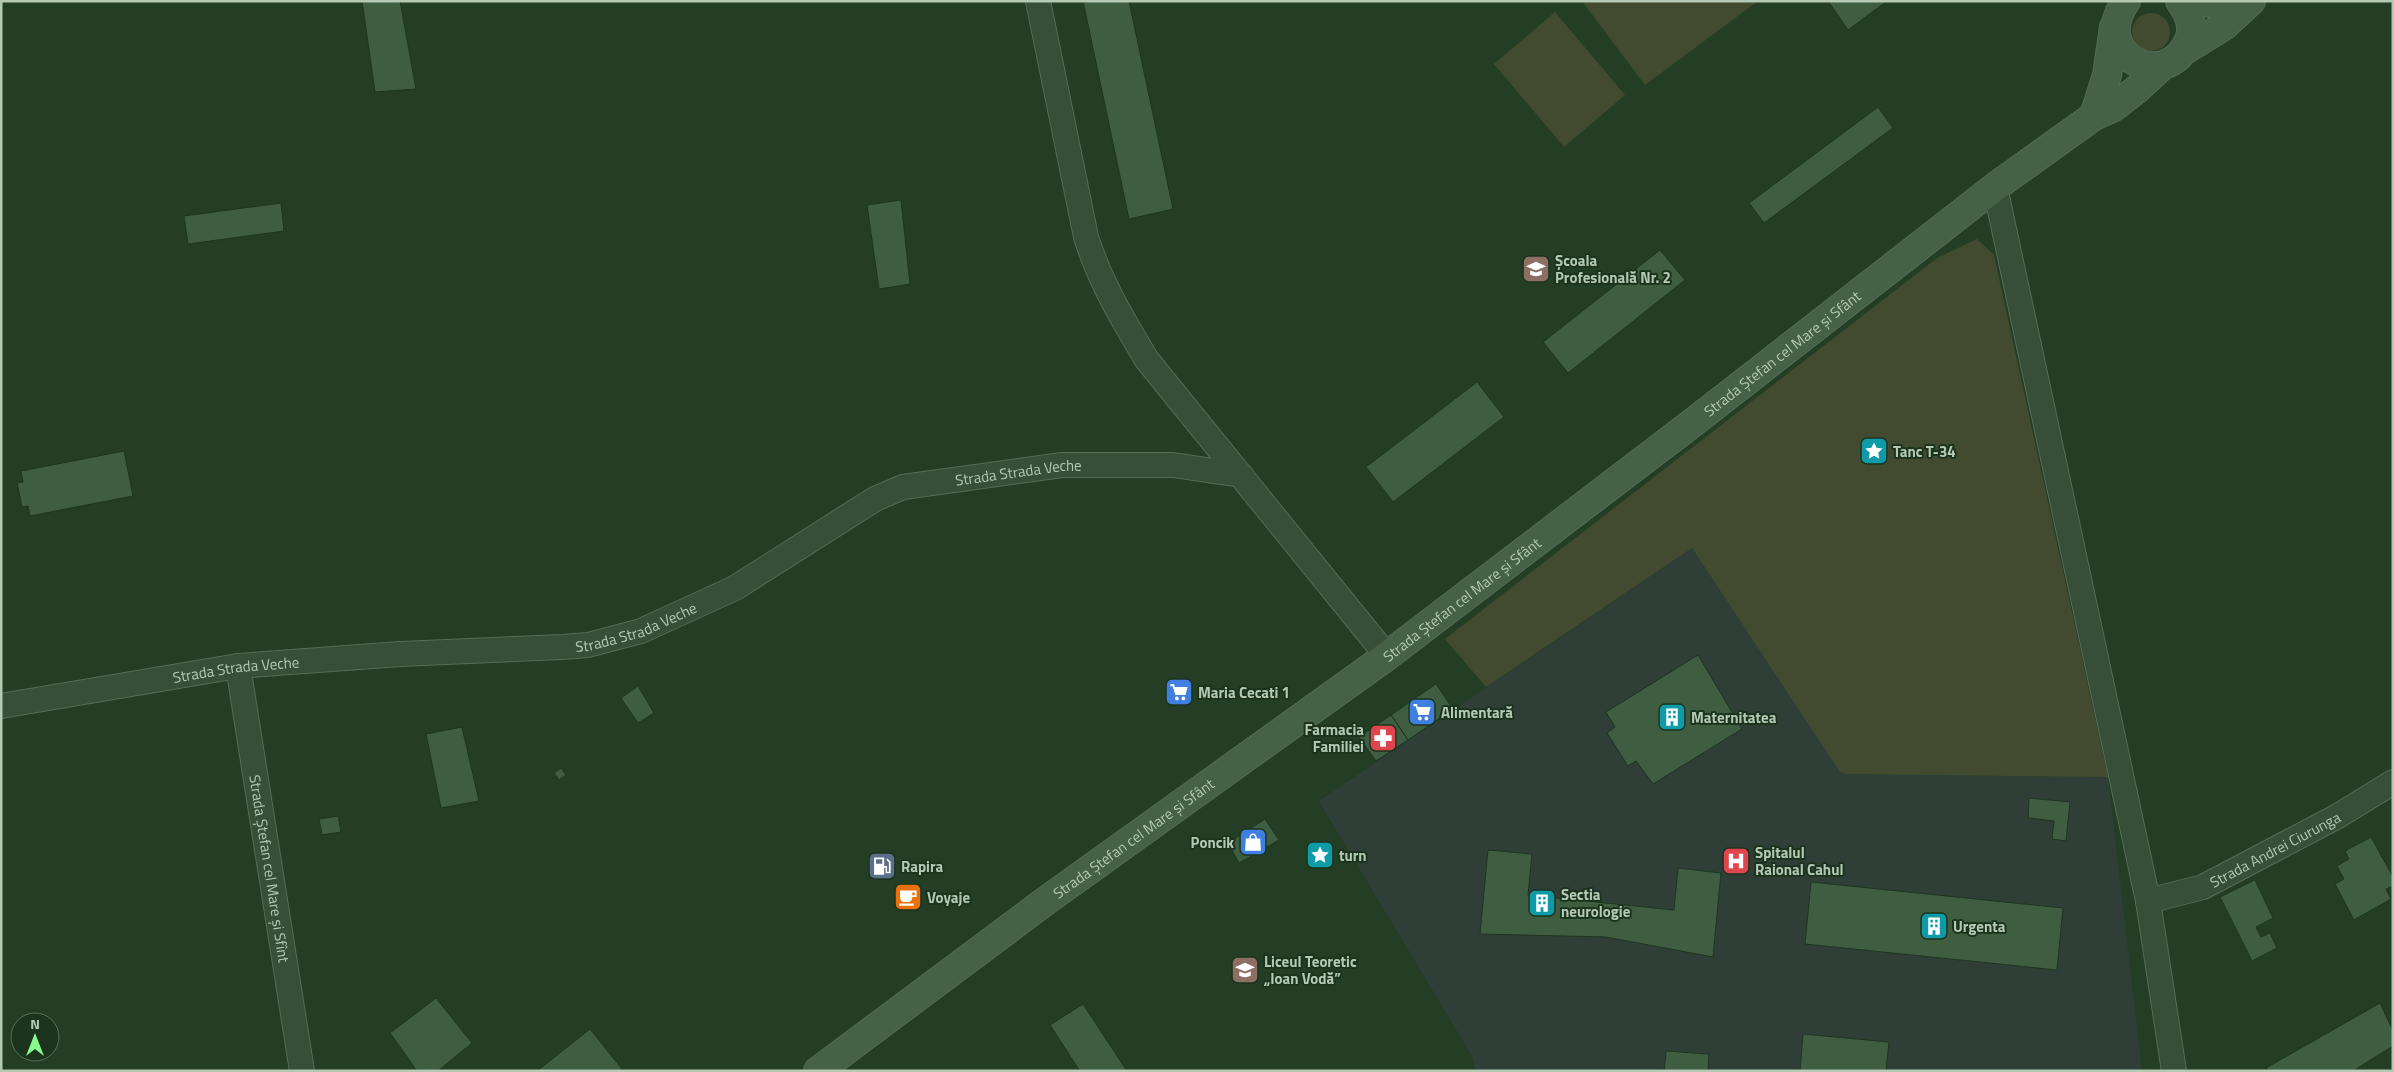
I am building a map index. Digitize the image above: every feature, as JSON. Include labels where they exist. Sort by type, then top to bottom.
[{"type":"main road","points":[[2094,116],[2107,75],[2114,27],[2118,13],[2126,1]]},
{"type":"main road","points":[[2180,1],[2191,23],[2190,37],[2185,50]]},
{"type":"main road","points":[[2197,1],[2210,3],[2217,1]]},
{"type":"main road","name":"Strada Ștefan cel Mare și Sfânt","points":[[818,1071],[1086,871],[1386,656],[1695,421],[1995,187],[2094,116],[2114,107],[2162,66],[2175,60],[2185,50],[2224,26],[2251,1]]},
{"type":"main road","points":[[2114,27],[2116,41],[2124,53],[2134,62],[2148,66],[2162,66]]},
{"type":"street","points":[[1038,1],[1086,238],[1095,265],[1119,315],[1147,360],[1386,656]]},
{"type":"street","points":[[1995,187],[2148,901],[2174,1071]]},
{"type":"street","name":"Strada Strada Veche","points":[[1,706],[238,666],[400,654],[562,647],[588,645],[611,640],[640,631],[735,588],[875,498],[903,487],[1062,465],[1173,465],[1241,475]]},
{"type":"street","name":"Strada Ștefan cel Mare și Sfînt","points":[[238,666],[302,1071]]},
{"type":"street","name":"Strada Andrei Ciurunga","points":[[2148,901],[2203,887],[2338,816],[2393,782]]},
{"type":"shaded area","name":"Spitalul Raional Cahul","points":[[1692,548],[1840,772],[1845,774],[2108,777],[2142,1071],[1476,1071],[1472,1056],[1319,801]]},
{"type":"green space","points":[[1582,1],[1758,1],[1645,85]]},
{"type":"green space","points":[[1555,12],[1625,95],[1564,147],[1494,64]]},
{"type":"green space","points":[[2151,13],[2164,19],[2170,32],[2164,45],[2151,51],[2138,45],[2132,32],[2138,19]]},
{"type":"green space","points":[[1977,239],[1994,255],[2108,777],[1845,774],[1840,772],[1692,548],[1486,687],[1445,639],[1937,258]]},
{"type":"building","points":[[362,1],[400,1],[416,89],[375,92]]},
{"type":"building","points":[[1083,1],[1129,1],[1173,209],[1129,219]]},
{"type":"building","points":[[1828,1],[1887,1],[1848,30]]},
{"type":"building","points":[[1878,107],[1893,128],[1764,223],[1749,203]]},
{"type":"building","points":[[901,200],[910,284],[879,289],[867,205]]},
{"type":"building","points":[[281,203],[284,231],[188,244],[184,216]]},
{"type":"building","points":[[1660,250],[1685,280],[1568,373],[1543,342]]},
{"type":"building","points":[[1477,382],[1504,417],[1393,502],[1366,467]]},
{"type":"building","points":[[124,451],[133,496],[30,516],[28,506],[22,507],[17,483],[23,482],[21,471]]},
{"type":"building","name":"Maternitatea","points":[[1698,655],[1742,729],[1653,784],[1636,761],[1628,766],[1607,733],[1615,727],[1606,712]]},
{"type":"building","name":"Alimentară","points":[[1436,684],[1453,709],[1408,740],[1391,715]]},
{"type":"building","points":[[638,686],[654,713],[638,723],[621,698]]},
{"type":"building","name":"Farmacia Familiei","points":[[1391,715],[1408,740],[1376,761],[1359,737]]},
{"type":"building","points":[[462,727],[479,801],[441,808],[426,734]]},
{"type":"building","points":[[561,768],[566,775],[559,780],[554,773]]},
{"type":"building","points":[[2029,798],[2070,802],[2066,841],[2052,839],[2054,821],[2028,818]]},
{"type":"building","points":[[338,816],[341,832],[322,835],[319,819]]},
{"type":"building","name":"Poncik","points":[[1265,819],[1279,840],[1239,863],[1228,843]]},
{"type":"building","points":[[2371,837],[2393,877],[2393,886],[2386,889],[2391,899],[2354,920],[2335,884],[2344,879],[2337,866],[2349,859],[2345,851]]},
{"type":"building","name":"Sectia neurologie","points":[[1488,850],[1532,854],[1528,895],[1674,910],[1678,868],[1721,873],[1713,957],[1606,937],[1480,934]]},
{"type":"building","points":[[2255,880],[2273,918],[2256,927],[2261,937],[2270,933],[2277,948],[2252,961],[2220,897]]},
{"type":"building","name":"Urgenta","points":[[1811,882],[2063,908],[2057,970],[1805,944]]},
{"type":"building","points":[[436,998],[472,1043],[438,1071],[417,1071],[390,1033]]},
{"type":"building","points":[[2380,1003],[2393,1031],[2393,1046],[2353,1071],[2268,1071],[2266,1068]]},
{"type":"building","points":[[1083,1004],[1127,1071],[1080,1071],[1050,1025]]},
{"type":"building","points":[[590,1029],[622,1069],[619,1071],[537,1071]]},
{"type":"building","points":[[1803,1034],[1889,1042],[1886,1071],[1800,1071]]},
{"type":"building","points":[[1666,1051],[1709,1054],[1708,1071],[1664,1071]]},
{"type":"place","name":"Școala Profesională Nr. 2","points":[[1536,269]]},
{"type":"place","name":"Tanc T-34","points":[[1874,451]]},
{"type":"place","name":"Maria Cecati 1","points":[[1179,692]]},
{"type":"place","name":"Alimentară","points":[[1422,712]]},
{"type":"place","name":"Maternitatea","points":[[1672,717]]},
{"type":"place","name":"Farmacia Familiei","points":[[1383,738]]},
{"type":"place","name":"Poncik","points":[[1253,842]]},
{"type":"place","name":"turn","points":[[1320,855]]},
{"type":"place","name":"Spitalul Raional Cahul","points":[[1736,861]]},
{"type":"place","name":"Rapira","points":[[882,866]]},
{"type":"place","name":"Voyaje","points":[[908,897]]},
{"type":"place","name":"Sectia neurologie","points":[[1542,903]]},
{"type":"place","name":"Urgenta","points":[[1934,926]]},
{"type":"place","name":"Liceul Teoretic „Ioan Vodă”","points":[[1245,970]]}]
